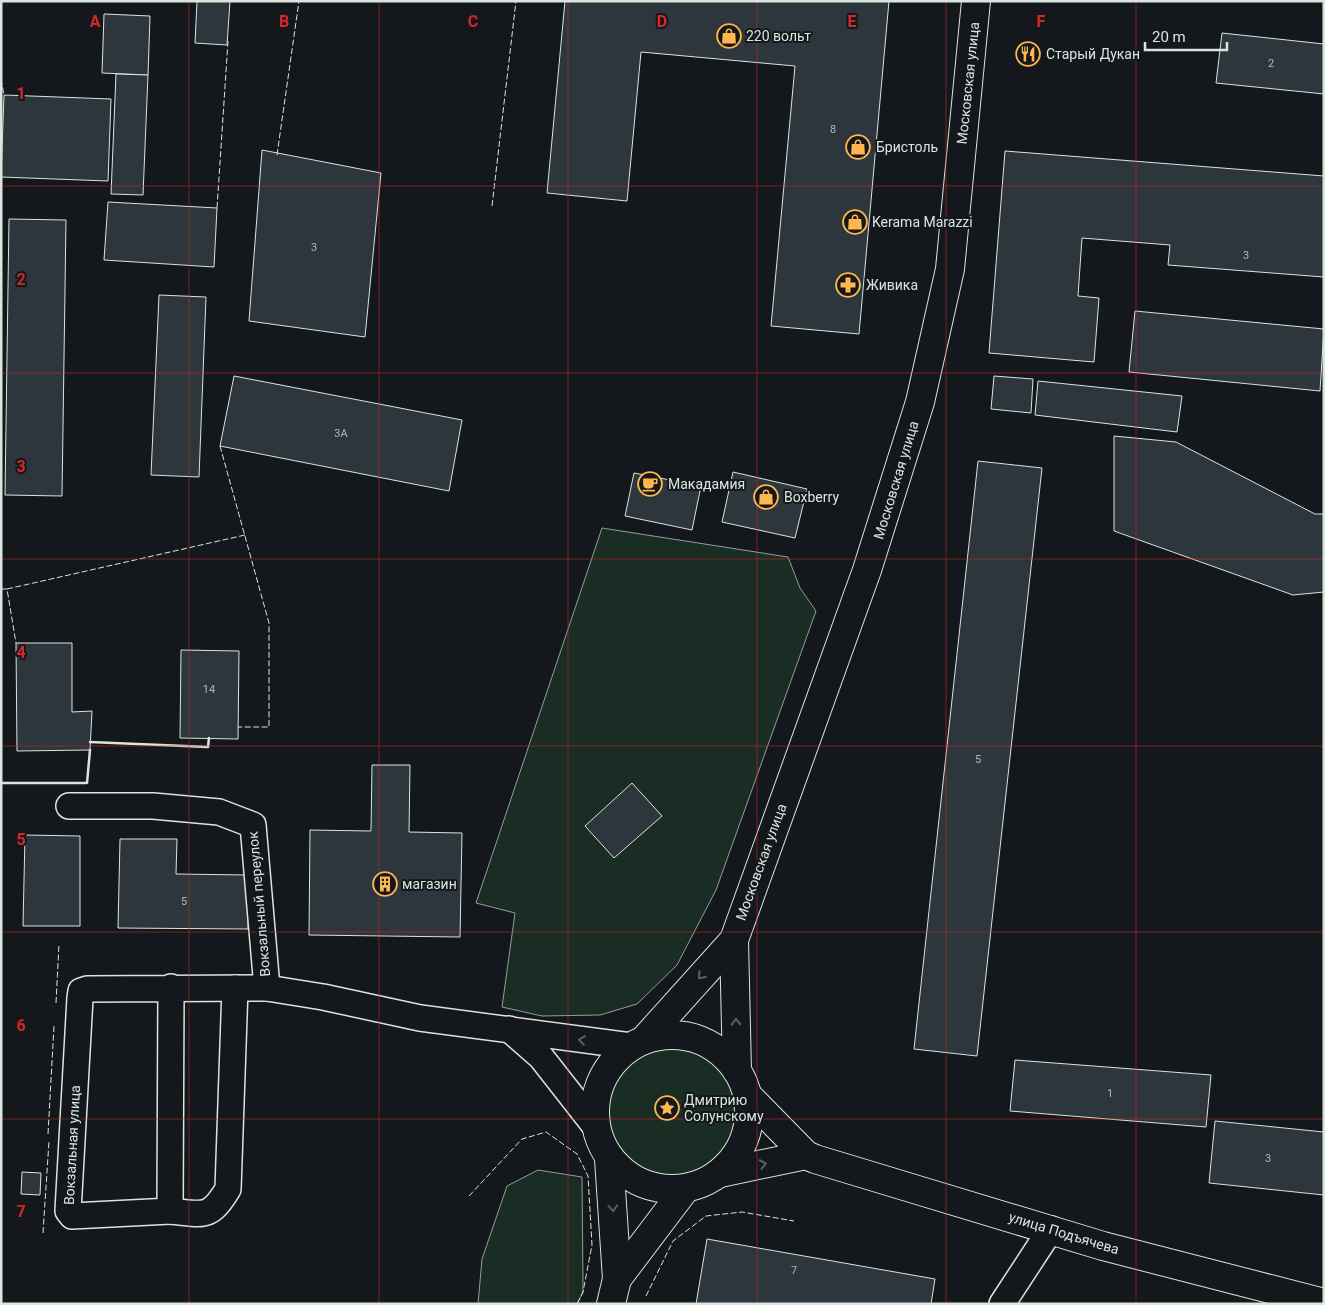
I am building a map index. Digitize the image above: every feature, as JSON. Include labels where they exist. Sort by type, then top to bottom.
[{"type":"main road","name":"Московская улица","points":[[734,940],[638,1043],[610,1064],[600,1082],[594,1103],[595,1126],[610,1159],[622,1172],[639,1183],[662,1189],[685,1189],[720,1174],[736,1156],[745,1139],[749,1118],[742,1083],[734,940],[867,570],[920,402],[950,270],[976,1]]},
{"type":"main road","points":[[638,1043],[680,1035],[705,1042],[721,1052],[742,1083]]},
{"type":"main road","name":"улица Подъячева","points":[[742,1083],[806,1155]]},
{"type":"main road","name":"улица Подъячева","points":[[720,1174],[806,1155],[1103,1246],[1324,1303]]},
{"type":"main road","name":"Московская улица","points":[[610,1159],[614,1291]]},
{"type":"main road","name":"Московская улица","points":[[614,1291],[685,1189]]},
{"type":"street","name":"Вокзальный переулок","points":[[69,806],[152,806],[219,812],[253,825],[267,988]]},
{"type":"street","name":"Вокзальная улица","points":[[170,1211],[72,1216],[68,1211],[81,991],[87,989],[171,987],[267,988],[323,997],[420,1018],[509,1029]]},
{"type":"street","points":[[171,987],[170,1211],[203,1214],[217,1207],[228,1189],[234,988]]},
{"type":"street","points":[[509,1029],[638,1043]]},
{"type":"street","points":[[509,1029],[541,1057],[595,1126]]},
{"type":"street","points":[[1002,1304],[1051,1229]]},
{"type":"green space","points":[[602,528],[788,557],[800,588],[816,611],[716,890],[677,965],[637,1004],[600,1015],[542,1016],[502,1007],[515,913],[476,903]]},
{"type":"green space","points":[[672,1044],[698,1049],[710,1055],[720,1064],[729,1074],[735,1086],[740,1112],[735,1138],[729,1150],[720,1160],[710,1169],[698,1175],[672,1180],[646,1175],[634,1169],[624,1160],[615,1150],[609,1138],[604,1112],[609,1086],[615,1074],[624,1064],[634,1055],[646,1049]]},
{"type":"green space","points":[[538,1170],[582,1177],[583,1292],[577,1304],[478,1304],[482,1259],[507,1186]]},
{"type":"building","points":[[197,1],[230,1],[227,45],[195,43]]},
{"type":"building","points":[[565,1],[889,1],[859,334],[771,326],[795,66],[641,52],[627,201],[547,193]]},
{"type":"building","points":[[104,14],[150,16],[148,75],[102,73]]},
{"type":"building","points":[[1222,33],[1324,44],[1324,94],[1216,83]]},
{"type":"building","points":[[116,74],[148,75],[143,195],[111,194]]},
{"type":"building","points":[[4,95],[111,99],[108,181],[1,177]]},
{"type":"building","points":[[262,150],[381,173],[365,337],[249,321]]},
{"type":"building","points":[[1005,151],[1324,176],[1324,277],[1168,265],[1170,245],[1082,238],[1078,296],[1099,298],[1094,362],[989,353]]},
{"type":"building","points":[[108,202],[217,208],[214,267],[104,260]]},
{"type":"building","points":[[9,219],[66,220],[62,496],[5,495]]},
{"type":"building","points":[[159,295],[206,297],[199,477],[151,475]]},
{"type":"building","points":[[1135,311],[1324,329],[1320,391],[1129,372]]},
{"type":"building","points":[[234,376],[462,420],[449,491],[220,446]]},
{"type":"building","points":[[994,376],[1033,379],[1031,413],[991,409]]},
{"type":"building","points":[[1038,381],[1182,396],[1177,432],[1035,415]]},
{"type":"building","points":[[1114,436],[1176,442],[1315,514],[1324,514],[1324,592],[1293,595],[1114,531]]},
{"type":"building","points":[[978,461],[1042,468],[977,1056],[914,1049]]},
{"type":"building","points":[[733,472],[807,489],[795,538],[722,522]]},
{"type":"building","points":[[634,473],[701,486],[692,530],[625,516]]},
{"type":"building","points":[[16,643],[72,643],[72,712],[92,711],[90,750],[17,751]]},
{"type":"building","points":[[181,650],[239,651],[238,739],[180,738]]},
{"type":"building","name":"магазин","points":[[372,765],[410,765],[409,832],[462,833],[460,937],[309,935],[310,830],[371,831]]},
{"type":"building","points":[[632,783],[662,816],[614,858],[585,826]]},
{"type":"building","points":[[25,835],[80,836],[80,926],[23,926]]},
{"type":"building","points":[[120,839],[177,839],[176,874],[249,875],[248,929],[118,928]]},
{"type":"building","points":[[1015,1060],[1211,1075],[1206,1127],[1010,1111]]},
{"type":"building","points":[[1215,1121],[1324,1132],[1324,1195],[1209,1183]]},
{"type":"building","points":[[22,1172],[41,1173],[40,1195],[21,1194]]},
{"type":"building","points":[[707,1239],[935,1279],[931,1304],[696,1304]]},
{"type":"fence","points":[[277,155],[299,1]]},
{"type":"fence","points":[[492,206],[516,1]]},
{"type":"fence","points":[[217,208],[228,41]]},
{"type":"fence","points":[[1,79],[4,95]]},
{"type":"fence","points":[[220,446],[269,623],[269,727],[238,727]]},
{"type":"fence","points":[[7,589],[245,535]]},
{"type":"fence","points":[[1,589],[7,589],[16,643]]},
{"type":"fence","points":[[56,1003],[59,944]]},
{"type":"fence","points":[[48,1134],[54,1026]]},
{"type":"fence","points":[[469,1196],[522,1139],[546,1132],[577,1154],[588,1176],[592,1245],[583,1292],[577,1304]]},
{"type":"fence","points":[[43,1233],[49,1141]]},
{"type":"fence","points":[[646,1296],[673,1241],[706,1216],[742,1212],[794,1221]]},
{"type":"wall","points":[[90,742],[208,747],[209,738]]},
{"type":"wall","points":[[1,783],[87,783],[90,750]]},
{"type":"place","name":"220 вольт","points":[[729,36]]},
{"type":"place","name":"Старый Дукан","points":[[1028,54]]},
{"type":"place","name":"Бристоль","points":[[858,147]]},
{"type":"place","name":"Kerama Marazzi","points":[[855,222]]},
{"type":"place","name":"Живика","points":[[848,285]]},
{"type":"place","name":"Макадамия","points":[[650,484]]},
{"type":"place","name":"Boxberry","points":[[766,497]]},
{"type":"place","name":"магазин","points":[[385,884]]},
{"type":"place","name":"Дмитрию Солунскому","points":[[667,1108]]}]
